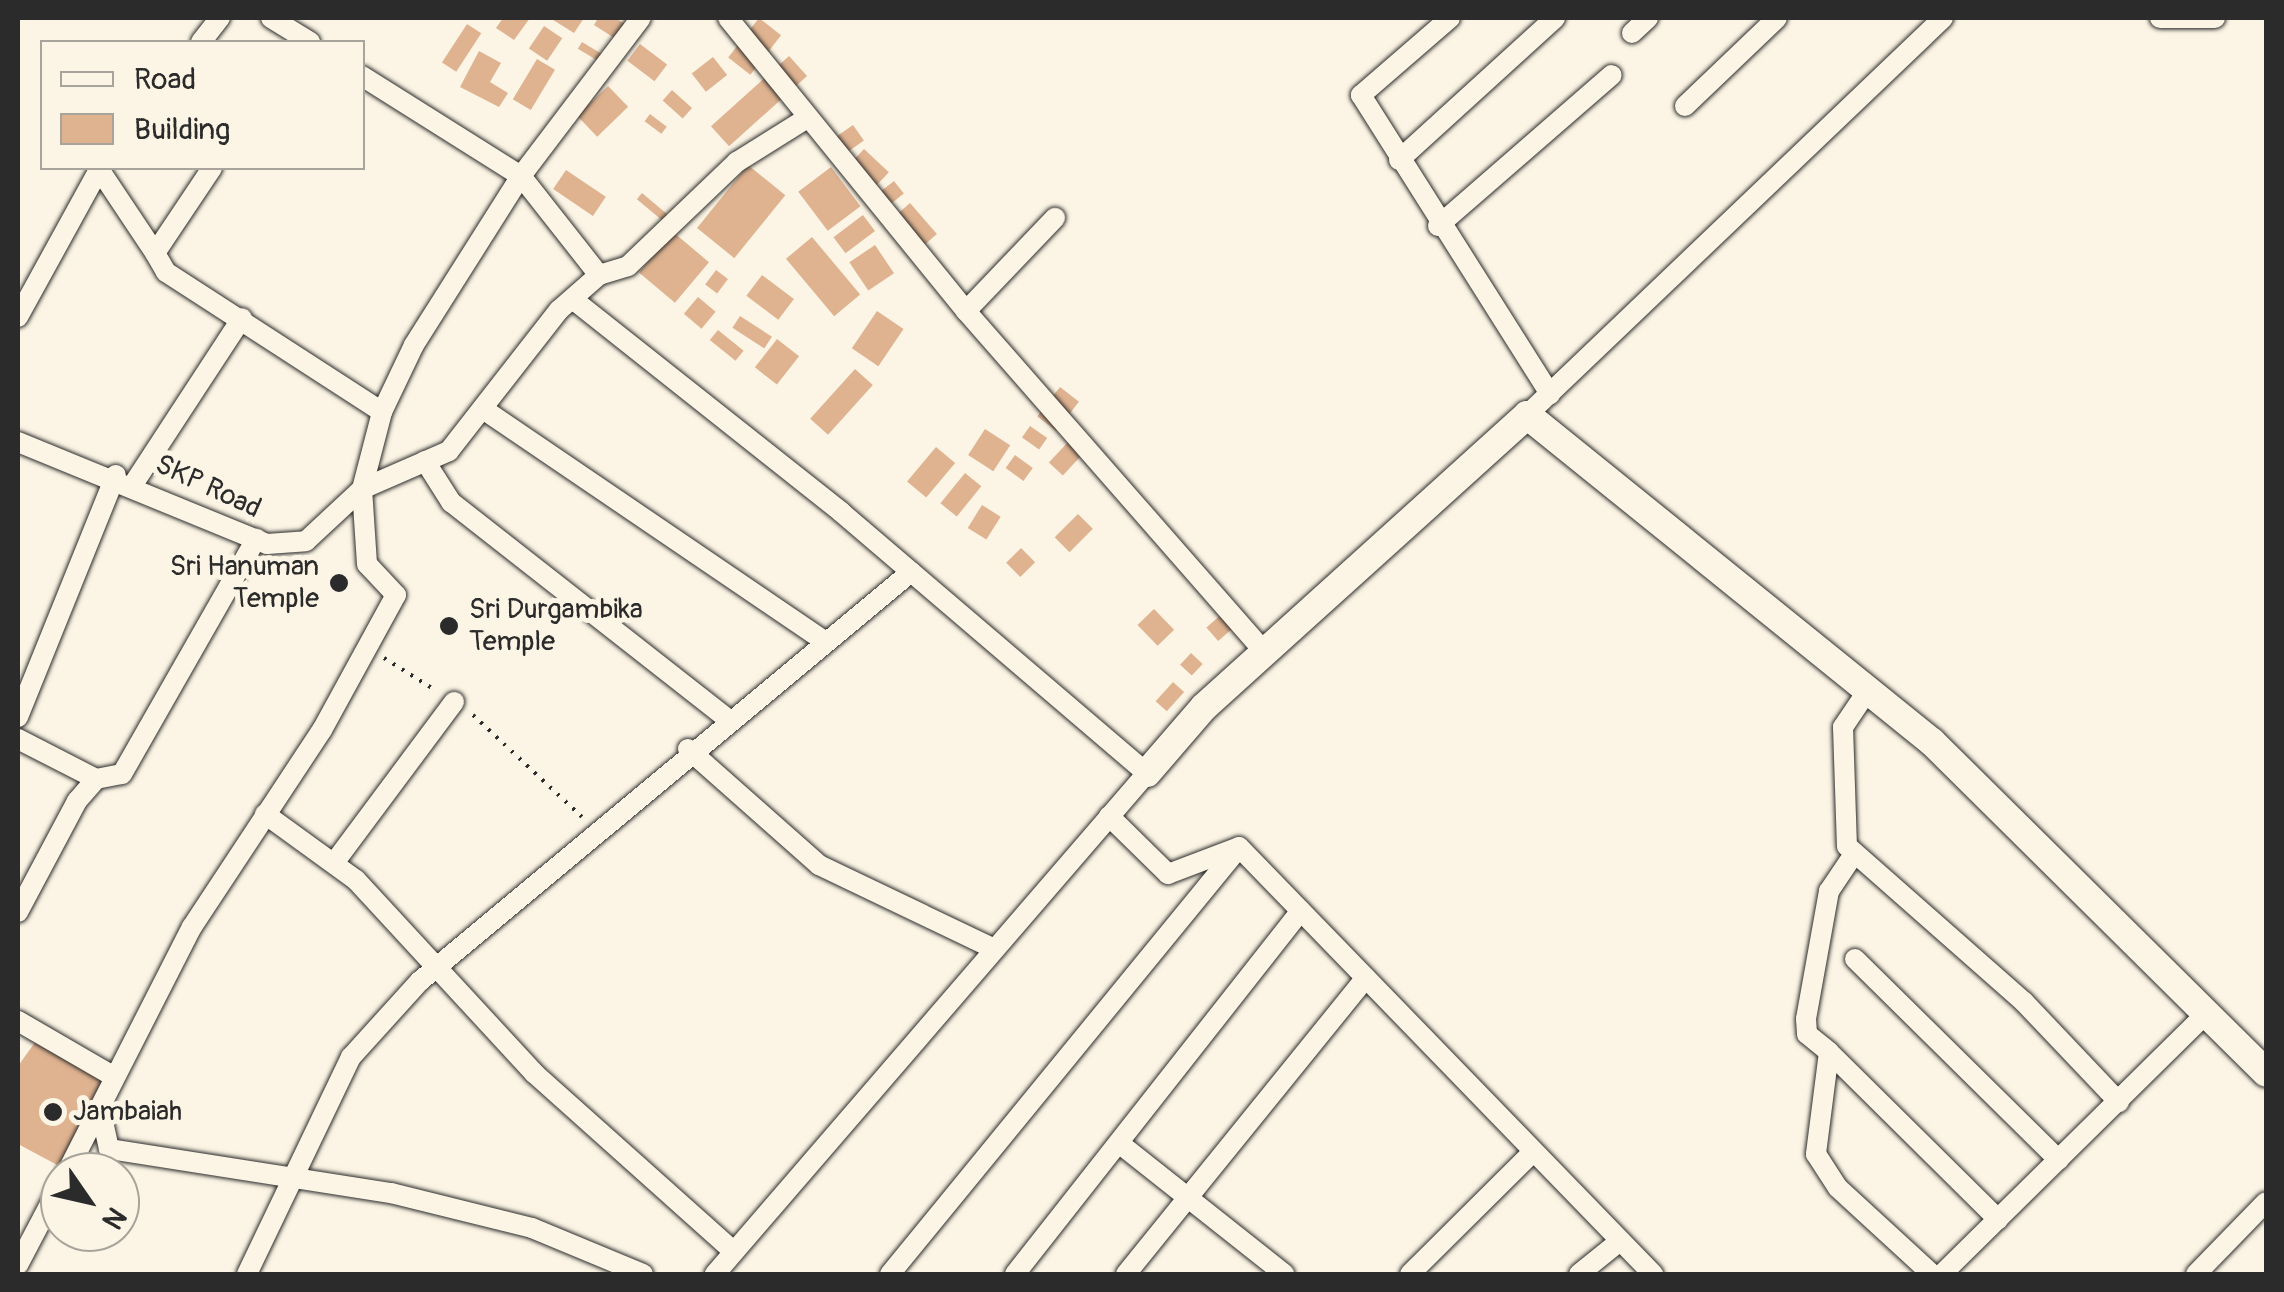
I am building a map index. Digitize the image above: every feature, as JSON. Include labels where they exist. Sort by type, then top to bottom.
[{"type":"street","points":[[203,40],[220,18]]},
{"type":"street","points":[[271,18],[301,40]]},
{"type":"street","points":[[18,1020],[118,1077],[192,927],[265,814],[396,595],[368,564],[362,489],[382,412],[521,176],[641,18]]},
{"type":"street","points":[[728,18],[804,120],[1265,652]]},
{"type":"street","points":[[1450,18],[1362,96],[1438,226],[1550,394]]},
{"type":"street","points":[[1399,160],[1555,18]]},
{"type":"street","points":[[1632,33],[1648,18]]},
{"type":"street","points":[[1685,106],[1777,18]]},
{"type":"street","points":[[717,1274],[1146,773],[1265,652],[1550,394],[1943,18]]},
{"type":"street","points":[[2160,18],[2215,18]]},
{"type":"street","points":[[1438,226],[1612,75]]},
{"type":"street","points":[[365,78],[521,176],[598,275]]},
{"type":"street","points":[[362,489],[448,451],[558,310],[575,301],[598,275],[628,266],[737,162],[804,120]]},
{"type":"street","points":[[18,317],[99,170]]},
{"type":"street","points":[[101,170],[166,272],[382,412]]},
{"type":"street","points":[[155,253],[211,170]]},
{"type":"street","points":[[966,311],[1055,218]]},
{"type":"street","points":[[575,301],[911,572],[1146,773]]},
{"type":"street","points":[[18,717],[125,479],[242,318]]},
{"type":"street","points":[[483,409],[824,640]]},
{"type":"street","points":[[1527,415],[1868,690],[2266,1072]]},
{"type":"street","name":"SKP Road","points":[[18,442],[125,479],[256,539],[306,541],[362,489]]},
{"type":"street","points":[[425,462],[451,502],[726,718]]},
{"type":"street","points":[[18,739],[96,779],[122,774],[256,539]]},
{"type":"street","points":[[247,1274],[290,1173],[351,1057],[436,966],[688,749],[911,572]]},
{"type":"street","points":[[1868,690],[1843,727],[1840,806],[1854,854],[2024,1002],[2119,1102]]},
{"type":"street","points":[[334,863],[454,702]]},
{"type":"street","points":[[688,749],[820,865],[994,949]]},
{"type":"street","points":[[18,912],[96,779]]},
{"type":"street","points":[[265,814],[334,863],[534,1073],[734,1252]]},
{"type":"street","points":[[1110,816],[1168,874],[1239,846]]},
{"type":"street","points":[[1239,846],[1652,1274]]},
{"type":"street","points":[[890,1274],[1239,846]]},
{"type":"street","points":[[1854,854],[1829,891],[1806,1019],[1807,1034],[1830,1052],[1998,1219]]},
{"type":"street","points":[[1016,1274],[1301,911]]},
{"type":"street","points":[[1855,959],[2059,1160]]},
{"type":"street","points":[[1126,1274],[1366,978]]},
{"type":"street","points":[[1942,1274],[2207,1013]]},
{"type":"street","points":[[1830,1052],[1816,1154],[1838,1188],[1932,1274]]},
{"type":"street","points":[[77,1152],[100,1108],[111,1075]]},
{"type":"street","points":[[100,1108],[109,1149],[290,1173],[532,1228],[643,1274]]},
{"type":"street","points":[[1119,1143],[1284,1274]]},
{"type":"street","points":[[1410,1274],[1533,1152]]},
{"type":"street","points":[[2196,1274],[2266,1202]]},
{"type":"street","points":[[18,1265],[40,1223]]},
{"type":"street","points":[[1579,1274],[1620,1241]]},
{"type":"path","points":[[366,649],[454,702],[592,830]]},
{"type":"building","points":[[503,18],[530,18],[514,40],[496,28]]},
{"type":"building","points":[[550,18],[584,18],[574,33]]},
{"type":"building","points":[[598,18],[615,18],[629,26],[619,41],[594,25]]},
{"type":"building","points":[[759,18],[781,35],[750,75],[728,57]]},
{"type":"building","points":[[467,24],[481,33],[456,72],[442,63]]},
{"type":"building","points":[[544,26],[562,38],[547,61],[529,48]]},
{"type":"building","points":[[582,42],[609,58],[604,65],[578,49]]},
{"type":"building","points":[[640,44],[667,64],[655,81],[627,61]]},
{"type":"building","points":[[479,51],[501,63],[490,82],[508,93],[499,107],[460,87]]},
{"type":"building","points":[[789,56],[807,76],[729,146],[711,126]]},
{"type":"building","points":[[713,57],[727,75],[706,92],[692,74]]},
{"type":"building","points":[[537,59],[555,70],[531,110],[513,99]]},
{"type":"building","points":[[608,86],[628,107],[597,137],[577,116]]},
{"type":"building","points":[[672,90],[692,108],[683,118],[663,100]]},
{"type":"building","points":[[650,114],[667,127],[661,134],[645,121]]},
{"type":"building","points":[[853,125],[864,141],[838,159],[827,143]]},
{"type":"building","points":[[864,149],[889,172],[866,196],[841,173]]},
{"type":"building","points":[[748,165],[785,195],[734,258],[697,228]]},
{"type":"building","points":[[831,167],[860,206],[828,231],[798,192]]},
{"type":"building","points":[[566,170],[606,197],[593,216],[553,189]]},
{"type":"building","points":[[894,181],[904,194],[885,208],[875,196]]},
{"type":"building","points":[[642,193],[671,217],[666,224],[637,199]]},
{"type":"building","points":[[910,203],[937,234],[920,248],[893,217]]},
{"type":"building","points":[[863,215],[875,231],[845,253],[833,237]]},
{"type":"building","points":[[673,232],[709,262],[675,303],[639,273]]},
{"type":"building","points":[[812,237],[860,294],[834,316],[786,259]]},
{"type":"building","points":[[875,245],[894,273],[868,291],[849,262]]},
{"type":"building","points":[[716,270],[728,279],[717,293],[705,284]]},
{"type":"building","points":[[762,275],[794,299],[778,320],[746,296]]},
{"type":"building","points":[[698,297],[716,312],[701,329],[684,314]]},
{"type":"building","points":[[877,311],[904,329],[878,366],[852,348]]},
{"type":"building","points":[[740,316],[772,337],[764,348],[732,328]]},
{"type":"building","points":[[718,330],[744,351],[735,361],[710,340]]},
{"type":"building","points":[[777,339],[799,356],[777,385],[755,367]]},
{"type":"building","points":[[855,369],[873,385],[828,435],[810,419]]},
{"type":"building","points":[[1060,387],[1079,402],[1056,431],[1037,416]]},
{"type":"building","points":[[1030,426],[1047,438],[1039,450],[1022,437]]},
{"type":"building","points":[[985,429],[1010,445],[993,471],[968,455]]},
{"type":"building","points":[[1068,442],[1082,455],[1063,475],[1049,462]]},
{"type":"building","points":[[936,447],[955,463],[926,498],[907,481]]},
{"type":"building","points":[[1015,455],[1033,468],[1023,481],[1006,468]]},
{"type":"building","points":[[965,473],[981,486],[957,517],[940,503]]},
{"type":"building","points":[[982,505],[1001,517],[986,540],[968,528]]},
{"type":"building","points":[[1078,514],[1093,529],[1070,552],[1055,537]]},
{"type":"building","points":[[1021,548],[1035,562],[1020,577],[1006,563]]},
{"type":"building","points":[[1154,609],[1174,630],[1158,646],[1137,625]]},
{"type":"building","points":[[1223,613],[1235,627],[1218,641],[1206,627]]},
{"type":"building","points":[[1191,653],[1203,664],[1192,676],[1180,665]]},
{"type":"building","points":[[1173,682],[1184,692],[1167,711],[1156,701]]},
{"type":"building","name":"Jambaiah","points":[[36,1041],[104,1080],[68,1152],[40,1152],[40,1156],[18,1144],[18,1066]]},
{"type":"place","name":"Sri Hanuman Temple","points":[[339,583]]},
{"type":"place","name":"Sri Durgambika Temple","points":[[449,626]]},
{"type":"place","name":"Jambaiah","points":[[53,1112]]}]
